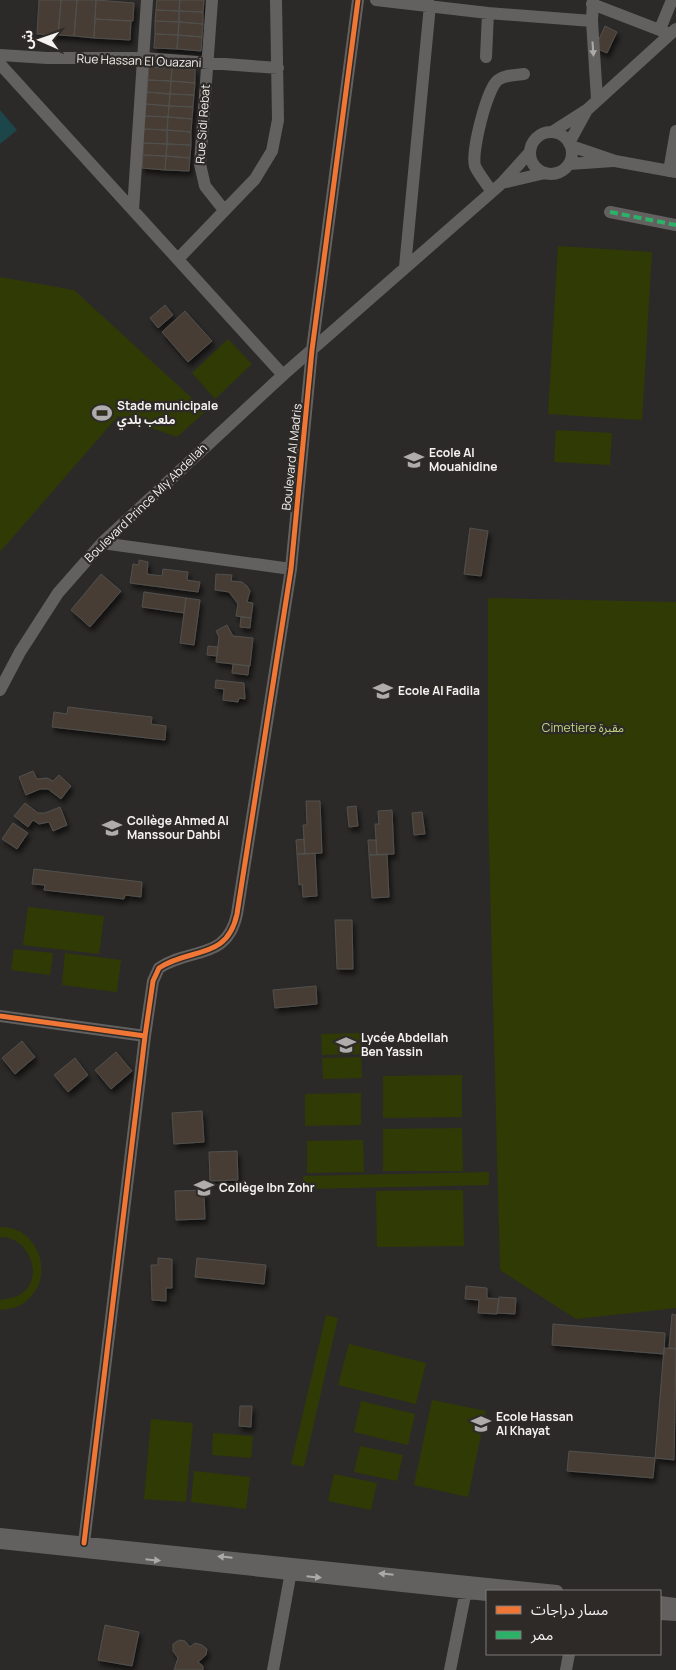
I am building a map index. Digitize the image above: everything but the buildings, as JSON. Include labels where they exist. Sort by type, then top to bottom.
[{"type":"street","points":[[133,210],[147,0]]},
{"type":"street","name":"Rue Sidi Rebat","points":[[212,0],[200,164],[205,186],[224,210]]},
{"type":"street","points":[[178,259],[255,179],[272,151],[276,136],[278,68],[276,0]]},
{"type":"street","name":"Boulevard Al Madris","points":[[145,1036],[153,980],[159,968],[221,945],[231,934],[237,914],[291,569],[312,350],[358,0]]},
{"type":"street","points":[[376,0],[488,13],[592,21]]},
{"type":"street","points":[[570,144],[588,109],[669,30],[672,0]]},
{"type":"street","points":[[597,99],[592,2],[669,30]]},
{"type":"street","points":[[405,267],[430,5]]},
{"type":"street","points":[[486,57],[488,13]]},
{"type":"street","name":"Rue Hassan El Ouazani","points":[[0,56],[143,58],[278,68]]},
{"type":"street","points":[[0,64],[283,375]]},
{"type":"street","points":[[497,188],[475,165],[474,158],[480,128],[493,85],[504,77],[524,74]]},
{"type":"street","points":[[552,132],[565,137],[570,144],[572,152],[569,164],[554,174],[545,173],[537,168],[532,161],[530,152],[537,138],[552,132],[588,109]]},
{"type":"street","points":[[570,144],[615,161],[673,172],[676,131]]},
{"type":"street","name":"Boulevard Prince Mly Abdellah","points":[[0,690],[20,652],[58,593],[102,543],[283,375],[497,188],[530,152]]},
{"type":"street","points":[[569,164],[615,161]]},
{"type":"street","name":"Boulevard Prince Mly Abdellah","points":[[497,188],[545,173]]},
{"type":"street","points":[[610,212],[676,225]]},
{"type":"street","points":[[102,543],[291,569]]},
{"type":"street","points":[[0,1016],[145,1036],[84,1543]]},
{"type":"street","points":[[0,1534],[354,1576],[466,1587],[534,1590]]},
{"type":"street","points":[[0,1544],[291,1569]]},
{"type":"street","points":[[273,1670],[291,1569]]},
{"type":"street","points":[[466,1587],[486,1595]]},
{"type":"street","points":[[451,1670],[466,1587]]},
{"type":"street","points":[[661,1602],[676,1604]]},
{"type":"street","points":[[661,1614],[676,1615]]},
{"type":"street","points":[[566,1670],[568,1655]]},
{"type":"green space","points":[[558,246],[652,252],[642,420],[548,414]]},
{"type":"green space","name":"Stade municipale ملعب بلدي","points":[[0,277],[74,290],[206,411],[177,437],[118,416],[0,552]]},
{"type":"green space","points":[[228,339],[252,364],[215,399],[192,373]]},
{"type":"green space","points":[[556,430],[612,433],[610,465],[554,462]]},
{"type":"green space","name":"Cimetiere مقبرة","points":[[488,598],[676,602],[676,1308],[576,1319],[500,1270],[488,808]]},
{"type":"green space","points":[[28,907],[104,916],[99,954],[23,945]]},
{"type":"green space","points":[[14,949],[53,953],[50,975],[11,970]]},
{"type":"green space","points":[[65,953],[121,960],[117,992],[62,985]]},
{"type":"green space","points":[[361,1033],[361,1054],[322,1055],[321,1034]]},
{"type":"green space","points":[[361,1057],[362,1078],[323,1079],[322,1058]]},
{"type":"green space","points":[[462,1075],[462,1117],[383,1118],[383,1076]]},
{"type":"green space","points":[[361,1093],[361,1125],[305,1126],[305,1094]]},
{"type":"green space","points":[[462,1128],[463,1171],[383,1171],[383,1129]]},
{"type":"green space","points":[[363,1140],[364,1172],[307,1173],[307,1141]]},
{"type":"green space","points":[[489,1172],[489,1185],[304,1189],[303,1176]]},
{"type":"green space","points":[[463,1190],[464,1246],[377,1247],[376,1191]]},
{"type":"green space","points":[[0,1227],[14,1229],[25,1235],[39,1255],[41,1267],[40,1280],[35,1292],[22,1304],[10,1309],[0,1310],[0,1300],[15,1297],[25,1291],[31,1282],[33,1272],[32,1262],[27,1252],[20,1244],[11,1239],[0,1237]]},
{"type":"green space","points":[[326,1315],[338,1318],[304,1467],[291,1464]]},
{"type":"green space","points":[[349,1344],[426,1363],[416,1404],[338,1385]]},
{"type":"green space","points":[[432,1400],[486,1411],[468,1497],[414,1485]]},
{"type":"green space","points":[[361,1401],[415,1414],[408,1445],[354,1432]]},
{"type":"green space","points":[[151,1419],[193,1423],[186,1502],[144,1499]]},
{"type":"green space","points":[[213,1433],[253,1436],[251,1458],[212,1455]]},
{"type":"green space","points":[[360,1446],[403,1455],[397,1481],[354,1472]]},
{"type":"green space","points":[[194,1471],[250,1477],[246,1509],[191,1502]]},
{"type":"green space","points":[[334,1474],[377,1483],[371,1510],[328,1501]]},
{"type":"water","points":[[0,110],[17,130],[0,144]]},
{"type":"marked path","points":[[610,212],[676,225]]},
{"type":"cycle path","points":[[145,1036],[153,981],[159,968],[183,957],[206,951],[216,946],[225,939],[232,929],[237,914],[291,569],[312,350],[358,0]]},
{"type":"cycle path","points":[[0,1016],[145,1036],[84,1543]]},
{"type":"place","name":"Stade municipale ملعب بلدي","points":[[102,413]]},
{"type":"place","name":"Ecole Al Mouahidine","points":[[414,460]]},
{"type":"place","name":"Ecole Al Fadila","points":[[383,691]]},
{"type":"place","name":"Collège Ahmed Al Manssour Dahbi","points":[[112,828]]},
{"type":"place","name":"Lycée Abdellah Ben Yassin","points":[[346,1045]]},
{"type":"place","name":"Collège Ibn Zohr","points":[[204,1188]]},
{"type":"place","name":"Ecole Hassan Al Khayat","points":[[481,1424]]}]
